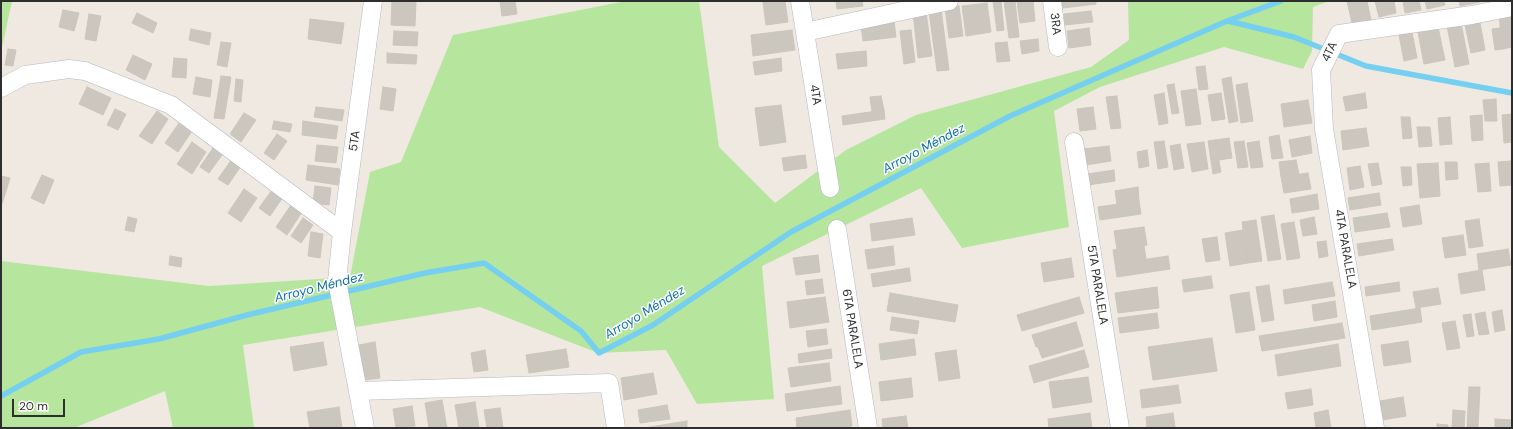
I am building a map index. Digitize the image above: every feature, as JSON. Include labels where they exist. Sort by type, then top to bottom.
[{"type":"street","name":"5TA","points":[[365,428],[337,281],[342,232],[373,1]]},
{"type":"street","name":"4TA","points":[[800,1],[830,188]]},
{"type":"street","points":[[805,32],[949,1]]},
{"type":"street","name":"3RA","points":[[1052,1],[1058,46]]},
{"type":"street","name":"4TA","points":[[1321,70],[1338,34],[1472,15],[1512,7]]},
{"type":"street","points":[[1,88],[25,75],[69,69],[84,71],[171,105],[342,232]]},
{"type":"street","name":"4TA PARALELA","points":[[1321,70],[1324,129],[1375,428]]},
{"type":"street","name":"5TA PARALELA","points":[[1074,142],[1120,428]]},
{"type":"street","name":"6TA PARALELA","points":[[837,229],[868,428]]},
{"type":"street","points":[[359,391],[609,383],[616,428]]},
{"type":"green space","points":[[1,1],[12,1],[1,52]]},
{"type":"green space","points":[[626,1],[699,1],[719,147],[775,203],[846,150],[916,115],[1091,67],[1129,40],[1128,1],[1329,1],[1313,7],[1312,51],[1303,69],[1224,47],[1100,87],[1054,111],[1069,227],[962,248],[921,188],[762,266],[774,399],[697,404],[666,350],[598,353],[480,307],[243,345],[254,428],[173,428],[165,391],[74,428],[1,428],[1,261],[209,286],[350,277],[370,172],[401,162],[453,35]]},
{"type":"building","points":[[392,1],[416,1],[415,26],[391,25]]},
{"type":"building","points":[[500,1],[515,1],[517,14],[502,16]]},
{"type":"building","points":[[785,1],[788,22],[766,25],[763,2]]},
{"type":"building","points":[[836,1],[862,1],[863,6],[837,9]]},
{"type":"building","points":[[993,1],[1001,1],[1004,30],[997,31]]},
{"type":"building","points":[[1004,1],[1015,1],[1019,37],[1009,38]]},
{"type":"building","points":[[1017,1],[1033,1],[1035,21],[1020,23]]},
{"type":"building","points":[[1062,1],[1096,1],[1096,4],[1063,8]]},
{"type":"building","points":[[1347,1],[1367,1],[1371,20],[1352,23]]},
{"type":"building","points":[[1375,1],[1394,1],[1396,13],[1379,17]]},
{"type":"building","points":[[1403,1],[1419,1],[1421,10],[1405,13]]},
{"type":"building","points":[[1425,1],[1444,1],[1445,5],[1427,9]]},
{"type":"building","points":[[1459,1],[1480,1],[1480,2],[1460,6]]},
{"type":"building","points":[[987,3],[991,32],[966,36],[962,6]]},
{"type":"building","points":[[959,6],[963,36],[949,38],[945,8]]},
{"type":"building","points":[[941,9],[949,70],[937,71],[929,11]]},
{"type":"building","points":[[63,10],[79,13],[74,31],[59,27]]},
{"type":"building","points":[[1091,11],[1093,22],[1065,25],[1064,14]]},
{"type":"building","points":[[926,12],[932,56],[918,58],[913,13]]},
{"type":"building","points":[[137,13],[157,23],[153,33],[132,23]]},
{"type":"building","points":[[89,14],[101,16],[96,41],[85,39]]},
{"type":"building","points":[[1512,15],[1512,47],[1503,49],[1499,17]]},
{"type":"building","points":[[310,19],[344,23],[341,44],[308,39]]},
{"type":"building","points":[[894,21],[896,37],[863,41],[861,25]]},
{"type":"building","points":[[1461,23],[1469,64],[1455,67],[1447,26]]},
{"type":"building","points":[[1480,23],[1485,50],[1471,53],[1465,25]]},
{"type":"building","points":[[1438,27],[1445,60],[1424,64],[1418,32]]},
{"type":"building","points":[[1089,28],[1091,45],[1069,48],[1067,31]]},
{"type":"building","points":[[1500,28],[1503,49],[1495,50],[1492,29]]},
{"type":"building","points":[[191,29],[211,33],[209,45],[189,40]]},
{"type":"building","points":[[792,30],[795,50],[753,56],[751,35]]},
{"type":"building","points":[[911,30],[915,62],[904,64],[900,31]]},
{"type":"building","points":[[394,31],[418,32],[417,46],[393,45]]},
{"type":"building","points":[[1412,32],[1417,58],[1404,61],[1399,35]]},
{"type":"building","points":[[1038,39],[1039,51],[1022,54],[1020,41]]},
{"type":"building","points":[[221,42],[231,43],[227,67],[217,65]]},
{"type":"building","points":[[1007,42],[1010,61],[997,62],[995,43]]},
{"type":"building","points":[[8,49],[16,50],[13,66],[5,65]]},
{"type":"building","points":[[866,51],[867,66],[838,69],[836,54]]},
{"type":"building","points":[[387,53],[417,55],[416,64],[387,63]]},
{"type":"building","points":[[133,55],[152,64],[145,80],[126,70]]},
{"type":"building","points":[[174,58],[187,59],[186,78],[172,77]]},
{"type":"building","points":[[781,58],[782,71],[755,75],[753,62]]},
{"type":"building","points":[[1205,66],[1208,89],[1199,90],[1196,67]]},
{"type":"building","points":[[221,76],[231,77],[224,119],[214,118]]},
{"type":"building","points":[[196,77],[212,80],[210,97],[193,94]]},
{"type":"building","points":[[1231,77],[1238,121],[1229,123],[1222,79]]},
{"type":"building","points":[[236,79],[243,80],[241,102],[234,101]]},
{"type":"building","points":[[1247,83],[1253,121],[1241,123],[1236,85]]},
{"type":"building","points":[[1174,84],[1179,113],[1172,114],[1167,85]]},
{"type":"building","points":[[87,87],[111,98],[103,115],[79,104]]},
{"type":"building","points":[[383,87],[396,89],[393,111],[380,109]]},
{"type":"building","points":[[1196,89],[1201,124],[1186,126],[1181,91]]},
{"type":"building","points":[[1164,93],[1168,123],[1159,125],[1154,95]]},
{"type":"building","points":[[1221,93],[1225,119],[1212,121],[1208,95]]},
{"type":"building","points":[[1365,93],[1367,108],[1346,111],[1343,97]]},
{"type":"building","points":[[881,96],[884,110],[872,112],[870,97]]},
{"type":"building","points":[[1117,96],[1121,128],[1111,129],[1106,97]]},
{"type":"building","points":[[1496,99],[1497,121],[1485,121],[1483,100]]},
{"type":"building","points":[[1308,100],[1312,123],[1284,127],[1281,104]]},
{"type":"building","points":[[781,105],[786,142],[760,146],[755,108]]},
{"type":"building","points":[[316,107],[344,110],[342,121],[314,117]]},
{"type":"building","points":[[1093,107],[1096,129],[1080,131],[1077,109]]},
{"type":"building","points":[[115,109],[126,114],[118,130],[107,125]]},
{"type":"building","points":[[884,110],[885,119],[843,125],[842,116]]},
{"type":"building","points":[[157,111],[168,119],[152,144],[139,136]]},
{"type":"building","points":[[244,113],[256,120],[241,142],[230,134]]},
{"type":"building","points":[[1512,114],[1512,142],[1504,143],[1502,115]]},
{"type":"building","points":[[1482,115],[1483,140],[1472,141],[1470,116]]},
{"type":"building","points":[[1401,117],[1410,117],[1412,138],[1403,139]]},
{"type":"building","points":[[1450,117],[1452,144],[1440,145],[1438,118]]},
{"type":"building","points":[[274,121],[292,124],[290,132],[272,129]]},
{"type":"building","points":[[303,121],[338,126],[336,139],[302,135]]},
{"type":"building","points":[[179,123],[192,131],[178,152],[165,143]]},
{"type":"building","points":[[1417,127],[1430,127],[1432,146],[1419,147]]},
{"type":"building","points":[[1366,128],[1369,146],[1343,150],[1341,131]]},
{"type":"building","points":[[277,134],[287,141],[274,160],[264,153]]},
{"type":"building","points":[[1279,135],[1283,158],[1272,159],[1269,137]]},
{"type":"building","points":[[1310,136],[1312,153],[1292,157],[1289,140]]},
{"type":"building","points":[[1229,138],[1232,158],[1219,160],[1215,140]]},
{"type":"building","points":[[1215,140],[1221,172],[1213,174],[1208,141]]},
{"type":"building","points":[[1164,141],[1168,167],[1158,169],[1154,142]]},
{"type":"building","points":[[1244,141],[1248,167],[1238,168],[1234,142]]},
{"type":"building","points":[[1259,141],[1263,167],[1251,168],[1247,143]]},
{"type":"building","points":[[192,142],[206,152],[192,174],[177,164]]},
{"type":"building","points":[[1204,142],[1208,169],[1192,172],[1187,144]]},
{"type":"building","points":[[1180,144],[1184,168],[1174,170],[1170,146]]},
{"type":"building","points":[[317,145],[338,147],[336,163],[315,161]]},
{"type":"building","points":[[1109,146],[1111,161],[1086,165],[1083,149]]},
{"type":"building","points":[[213,148],[222,155],[209,173],[200,167]]},
{"type":"building","points":[[1147,150],[1149,166],[1139,168],[1137,152]]},
{"type":"building","points":[[805,155],[807,168],[784,171],[782,158]]},
{"type":"building","points":[[232,159],[241,166],[228,185],[218,179]]},
{"type":"building","points":[[1296,160],[1299,174],[1281,177],[1279,162]]},
{"type":"building","points":[[1511,161],[1512,185],[1500,186],[1498,162]]},
{"type":"building","points":[[1445,162],[1457,162],[1458,179],[1446,180]]},
{"type":"building","points":[[1378,163],[1382,184],[1372,186],[1368,164]]},
{"type":"building","points":[[1438,163],[1440,196],[1420,198],[1417,164]]},
{"type":"building","points":[[1489,163],[1491,191],[1478,192],[1475,164]]},
{"type":"building","points":[[308,165],[340,169],[338,185],[306,180]]},
{"type":"building","points":[[1360,166],[1364,187],[1350,190],[1347,168]]},
{"type":"building","points":[[1401,167],[1411,167],[1412,185],[1403,186]]},
{"type":"building","points":[[1114,170],[1115,181],[1088,185],[1087,174]]},
{"type":"building","points":[[1308,173],[1311,189],[1284,193],[1281,177]]},
{"type":"building","points":[[42,175],[54,180],[44,204],[31,198]]},
{"type":"building","points":[[1,176],[10,178],[2,204],[1,204]]},
{"type":"building","points":[[315,186],[331,188],[329,205],[313,203]]},
{"type":"building","points":[[1138,187],[1139,201],[1117,204],[1115,191]]},
{"type":"building","points":[[244,189],[257,198],[241,222],[228,213]]},
{"type":"building","points":[[272,190],[283,197],[270,216],[259,208]]},
{"type":"building","points":[[1379,193],[1381,205],[1350,210],[1348,198]]},
{"type":"building","points":[[1317,194],[1319,209],[1292,213],[1290,199]]},
{"type":"building","points":[[1139,201],[1141,214],[1100,220],[1098,207]]},
{"type":"building","points":[[291,205],[302,212],[287,235],[276,227]]},
{"type":"building","points":[[1419,205],[1422,224],[1403,227],[1400,208]]},
{"type":"building","points":[[1387,213],[1390,227],[1355,232],[1353,218]]},
{"type":"building","points":[[1274,215],[1281,259],[1268,261],[1261,217]]},
{"type":"building","points":[[128,217],[137,219],[134,232],[125,230]]},
{"type":"building","points":[[1314,217],[1317,234],[1303,236],[1300,220]]},
{"type":"building","points":[[303,218],[313,225],[301,243],[291,236]]},
{"type":"building","points":[[912,218],[915,235],[872,241],[870,224]]},
{"type":"building","points":[[1479,219],[1483,246],[1469,248],[1465,221]]},
{"type":"building","points":[[1256,220],[1262,261],[1248,263],[1242,222]]},
{"type":"building","points":[[1294,222],[1300,258],[1287,260],[1281,224]]},
{"type":"building","points":[[1144,227],[1147,245],[1117,249],[1114,231]]},
{"type":"building","points":[[1243,230],[1248,263],[1230,266],[1225,233]]},
{"type":"building","points":[[311,232],[323,234],[320,258],[308,256]]},
{"type":"building","points":[[1463,235],[1466,255],[1445,258],[1442,238]]},
{"type":"building","points":[[1217,237],[1220,260],[1206,262],[1202,239]]},
{"type":"building","points":[[1392,239],[1394,250],[1359,256],[1357,244]]},
{"type":"building","points":[[1326,241],[1328,256],[1319,258],[1317,242]]},
{"type":"building","points":[[893,246],[895,265],[868,269],[865,250]]},
{"type":"building","points":[[1144,246],[1146,259],[1115,264],[1113,250]]},
{"type":"building","points":[[1508,249],[1511,265],[1479,270],[1477,254]]},
{"type":"building","points":[[818,255],[820,272],[796,275],[793,258]]},
{"type":"building","points":[[170,256],[182,258],[181,267],[169,265]]},
{"type":"building","points":[[1168,256],[1170,269],[1117,277],[1115,264]]},
{"type":"building","points":[[1071,258],[1074,277],[1044,282],[1041,263]]},
{"type":"building","points":[[909,268],[911,281],[873,287],[871,274]]},
{"type":"building","points":[[1482,270],[1485,290],[1461,294],[1458,274]]},
{"type":"building","points":[[1211,276],[1213,288],[1184,292],[1182,280]]},
{"type":"building","points":[[822,279],[824,293],[807,295],[805,281]]},
{"type":"building","points":[[1332,282],[1335,296],[1285,304],[1283,290]]},
{"type":"building","points":[[1399,282],[1400,291],[1366,296],[1365,287]]},
{"type":"building","points":[[1269,285],[1274,320],[1262,322],[1256,287]]},
{"type":"building","points":[[1157,287],[1159,308],[1118,313],[1115,293]]},
{"type":"building","points":[[1438,288],[1441,304],[1416,308],[1413,292]]},
{"type":"building","points":[[1249,292],[1255,330],[1236,333],[1230,295]]},
{"type":"building","points":[[890,293],[958,305],[955,322],[887,311]]},
{"type":"building","points":[[825,297],[829,322],[790,328],[787,302]]},
{"type":"building","points":[[1079,297],[1084,313],[1022,331],[1017,315]]},
{"type":"building","points":[[1335,301],[1337,317],[1314,321],[1312,305]]},
{"type":"building","points":[[1420,308],[1422,322],[1372,330],[1370,316]]},
{"type":"building","points":[[1502,310],[1505,330],[1495,332],[1492,312]]},
{"type":"building","points":[[1485,312],[1489,334],[1479,335],[1475,314]]},
{"type":"building","points":[[1157,313],[1159,328],[1120,333],[1118,318]]},
{"type":"building","points":[[1471,314],[1474,336],[1467,337],[1463,315]]},
{"type":"building","points":[[892,317],[919,321],[917,334],[890,330]]},
{"type":"building","points":[[1455,321],[1460,348],[1447,350],[1442,323]]},
{"type":"building","points":[[1076,322],[1080,335],[1036,347],[1032,335]]},
{"type":"building","points":[[1342,323],[1345,338],[1262,351],[1259,336]]},
{"type":"building","points":[[826,329],[828,344],[808,347],[806,331]]},
{"type":"building","points":[[1080,335],[1083,346],[1042,358],[1038,347]]},
{"type":"building","points":[[1212,338],[1217,371],[1153,380],[1148,347]]},
{"type":"building","points":[[914,339],[916,355],[881,360],[879,344]]},
{"type":"building","points":[[1408,341],[1411,362],[1384,366],[1381,345]]},
{"type":"building","points":[[323,342],[327,365],[294,371],[290,347]]},
{"type":"building","points":[[375,342],[380,378],[364,380],[359,345]]},
{"type":"building","points":[[1338,344],[1341,366],[1278,376],[1275,355]]},
{"type":"building","points":[[566,349],[569,367],[529,373],[526,355]]},
{"type":"building","points":[[831,349],[832,358],[799,363],[798,354]]},
{"type":"building","points":[[485,350],[488,370],[474,372],[471,353]]},
{"type":"building","points":[[956,350],[960,378],[939,381],[935,353]]},
{"type":"building","points":[[1084,350],[1089,367],[1034,383],[1029,366]]},
{"type":"building","points":[[829,363],[831,381],[791,387],[788,368]]},
{"type":"building","points":[[653,373],[657,394],[624,400],[621,378]]},
{"type":"building","points":[[1088,377],[1092,402],[1053,408],[1049,382]]},
{"type":"building","points":[[911,378],[913,397],[881,401],[879,382]]},
{"type":"building","points":[[1178,385],[1181,403],[1142,408],[1140,390]]},
{"type":"building","points":[[840,386],[842,404],[787,411],[785,394]]},
{"type":"building","points":[[1469,387],[1480,387],[1478,428],[1467,428]]},
{"type":"building","points":[[1311,389],[1313,405],[1288,409],[1285,393]]},
{"type":"building","points":[[1403,397],[1406,416],[1383,420],[1380,401]]},
{"type":"building","points":[[442,400],[447,428],[429,428],[425,403]]},
{"type":"building","points":[[475,402],[479,428],[459,428],[455,405]]},
{"type":"building","points":[[667,405],[670,419],[640,423],[638,410]]},
{"type":"building","points":[[412,406],[415,426],[396,428],[393,409]]},
{"type":"building","points":[[339,407],[342,428],[310,428],[307,412]]},
{"type":"building","points":[[500,408],[503,428],[487,428],[484,410]]},
{"type":"building","points":[[850,410],[852,426],[838,428],[797,428],[796,418]]},
{"type":"building","points":[[1328,410],[1331,428],[1316,428],[1314,413]]},
{"type":"building","points":[[1453,410],[1465,411],[1464,428],[1452,428]]},
{"type":"building","points":[[1090,413],[1092,428],[1049,428],[1048,419]]},
{"type":"building","points":[[1173,413],[1175,427],[1147,428],[1146,417]]},
{"type":"building","points":[[906,416],[908,428],[883,428],[882,419]]},
{"type":"building","points":[[1495,419],[1512,420],[1512,428],[1495,428]]},
{"type":"building","points":[[687,421],[687,428],[644,428]]},
{"type":"building","points":[[1437,424],[1448,425],[1448,428],[1437,428]]},
{"type":"waterway","name":"Arroyo Méndez","points":[[1,396],[81,352],[159,339],[247,315],[425,273],[484,263],[581,331],[599,353],[653,325],[791,232],[1010,116],[1227,21],[1281,1]]},
{"type":"waterway","points":[[1228,21],[1294,37],[1366,66],[1512,93]]}]
